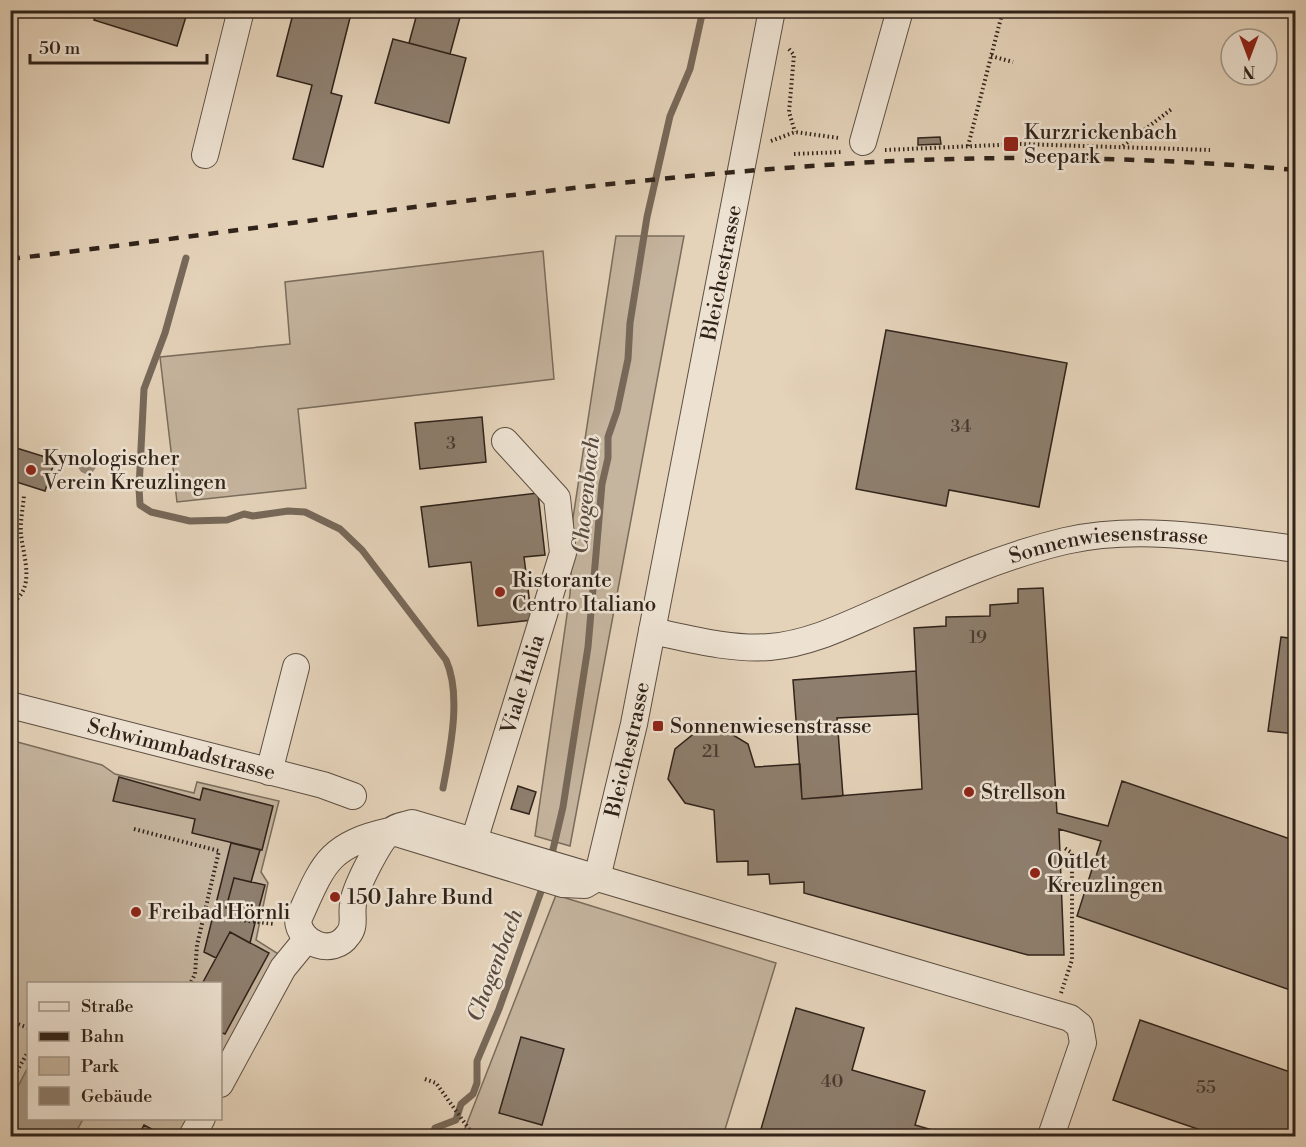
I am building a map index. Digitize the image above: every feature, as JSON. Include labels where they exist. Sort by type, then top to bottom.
[{"type":"street","points":[[205,155],[241,10]]},
{"type":"street","name":"Bleichestrasse","points":[[597,878],[634,724],[772,10]]},
{"type":"street","points":[[862,148],[900,10]]},
{"type":"street","name":"Viale Italia","points":[[474,841],[563,553],[557,498],[505,441]]},
{"type":"street","name":"Sonnenwiesenstrasse","points":[[652,632],[743,646],[770,647],[799,642],[838,628],[987,564],[1066,541],[1105,534],[1150,533],[1296,549]]},
{"type":"street","points":[[269,772],[296,667]]},
{"type":"street","name":"Schwimmbadstrasse","points":[[10,705],[353,796]]},
{"type":"street","points":[[390,831],[375,854],[354,898],[352,930],[348,937],[341,942],[324,946],[302,933],[298,920],[317,880],[336,852],[362,838],[412,823],[474,841],[534,867]]},
{"type":"street","points":[[390,831],[566,876],[597,878],[1070,1018],[1080,1026],[1083,1043],[1051,1137]]},
{"type":"street","points":[[222,1080],[302,933]]},
{"type":"street","points":[[192,1137],[201,1120]]},
{"type":"path","points":[[968,146],[1003,10]]},
{"type":"path","points":[[785,45],[795,55],[789,112],[795,132]]},
{"type":"path","points":[[991,56],[1013,62]]},
{"type":"path","points":[[1123,146],[1173,108]]},
{"type":"path","points":[[766,142],[795,132],[862,148]]},
{"type":"path","points":[[795,154],[862,148],[968,146],[1123,146],[1210,150]]},
{"type":"path","points":[[10,604],[19,598],[24,590],[28,570],[21,534],[24,495]]},
{"type":"path","points":[[134,829],[219,851],[204,916],[195,974],[191,982]]},
{"type":"path","points":[[1059,999],[1072,960],[1072,853],[1063,847]]},
{"type":"path","points":[[204,916],[302,933]]},
{"type":"path","points":[[10,1020],[27,1028]]},
{"type":"path","points":[[10,1083],[27,1055]]},
{"type":"path","points":[[425,1079],[436,1083],[474,1137]]},
{"type":"green space","points":[[616,236],[684,236],[570,846],[535,836],[570,594],[573,518]]},
{"type":"green space","points":[[543,251],[554,379],[298,409],[306,488],[177,502],[160,357],[290,344],[285,282]]},
{"type":"green space","name":"Freibad Hörnli","points":[[10,740],[102,765],[115,774],[194,793],[197,782],[279,801],[261,872],[268,883],[256,940],[280,955],[222,1065],[222,982],[27,982],[27,1120],[192,1120],[184,1136],[11,1136]]},
{"type":"green space","points":[[556,895],[776,963],[723,1136],[462,1136]]},
{"type":"shaded area","points":[[27,1069],[27,1120],[82,1120],[74,1136],[11,1136],[11,1100]]},
{"type":"building","points":[[97,10],[188,10],[177,46],[94,20]]},
{"type":"building","points":[[294,10],[352,10],[331,93],[342,96],[323,167],[293,159],[312,85],[277,76]]},
{"type":"building","points":[[418,10],[462,10],[450,54],[409,43]]},
{"type":"building","points":[[393,39],[466,58],[449,123],[375,103]]},
{"type":"building","points":[[940,137],[941,144],[918,145],[918,138]]},
{"type":"building","points":[[886,330],[1067,363],[1039,507],[949,490],[946,506],[856,489]]},
{"type":"building","points":[[482,417],[486,462],[420,469],[415,423]]},
{"type":"building","name":"Kynologischer Verein Kreuzlingen","points":[[10,446],[55,460],[45,491],[10,480]]},
{"type":"building","points":[[538,493],[545,555],[524,557],[532,620],[478,626],[471,562],[429,567],[421,507]]},
{"type":"building","name":"Strellson","points":[[1043,588],[1057,813],[1108,826],[1122,781],[1296,841],[1296,992],[1077,916],[1101,841],[1059,829],[1064,955],[1028,955],[804,893],[804,882],[770,884],[769,874],[748,875],[748,861],[717,862],[714,810],[685,803],[668,779],[675,749],[696,732],[720,727],[748,744],[755,767],[800,764],[802,799],[922,789],[914,628],[946,626],[946,617],[990,616],[990,605],[1018,603],[1018,589]]},
{"type":"building","points":[[1281,637],[1296,639],[1296,734],[1268,731]]},
{"type":"building","points":[[916,671],[918,714],[837,718],[843,796],[802,799],[793,680]]},
{"type":"building","points":[[119,777],[200,800],[203,788],[273,806],[262,850],[192,833],[195,819],[113,801]]},
{"type":"building","points":[[518,786],[536,792],[529,814],[511,809]]},
{"type":"building","points":[[231,843],[260,850],[251,882],[234,878],[226,908],[257,915],[250,943],[230,932],[216,958],[204,952]]},
{"type":"building","points":[[234,878],[265,885],[257,915],[226,908]]},
{"type":"building","points":[[230,932],[269,953],[225,1034],[222,1033],[222,982],[203,982]]},
{"type":"building","points":[[796,1008],[864,1028],[852,1070],[925,1091],[915,1125],[953,1136],[759,1136]]},
{"type":"building","points":[[1140,1020],[1296,1074],[1296,1136],[1218,1136],[1113,1100]]},
{"type":"building","points":[[521,1037],[564,1049],[542,1125],[499,1113]]},
{"type":"building","points":[[144,1125],[161,1134],[160,1136],[138,1136]]},
{"type":"waterway","name":"Chogenbach","points":[[551,858],[563,807],[588,647],[602,484],[608,458],[608,437],[617,411],[628,359],[630,323],[647,217],[670,116],[690,69],[703,10]]},
{"type":"waterway","points":[[186,258],[165,333],[144,389],[140,505],[151,512],[190,521],[227,520],[244,514],[253,516],[288,511],[305,512],[340,529],[362,550],[446,660],[451,674],[454,706],[443,788]]},
{"type":"waterway","name":"Chogenbach","points":[[432,1136],[435,1128],[456,1120],[461,1104],[473,1094],[477,1083],[477,1061],[499,1009],[544,883]]},
{"type":"railway","points":[[10,259],[451,202],[783,168],[944,159],[1044,158],[1145,160],[1296,170]]},
{"type":"place","name":"Kurzrickenbach Seepark","points":[[1011,144]]},
{"type":"place","name":"Kynologischer Verein Kreuzlingen","points":[[31,470]]},
{"type":"place","name":"Ristorante Centro Italiano","points":[[500,592]]},
{"type":"place","name":"Sonnenwiesenstrasse","points":[[658,726]]},
{"type":"place","name":"Strellson","points":[[969,792]]},
{"type":"place","name":"Outlet Kreuzlingen","points":[[1035,873]]},
{"type":"place","name":"150 Jahre Bund","points":[[335,897]]},
{"type":"place","name":"Freibad Hörnli","points":[[136,912]]}]
